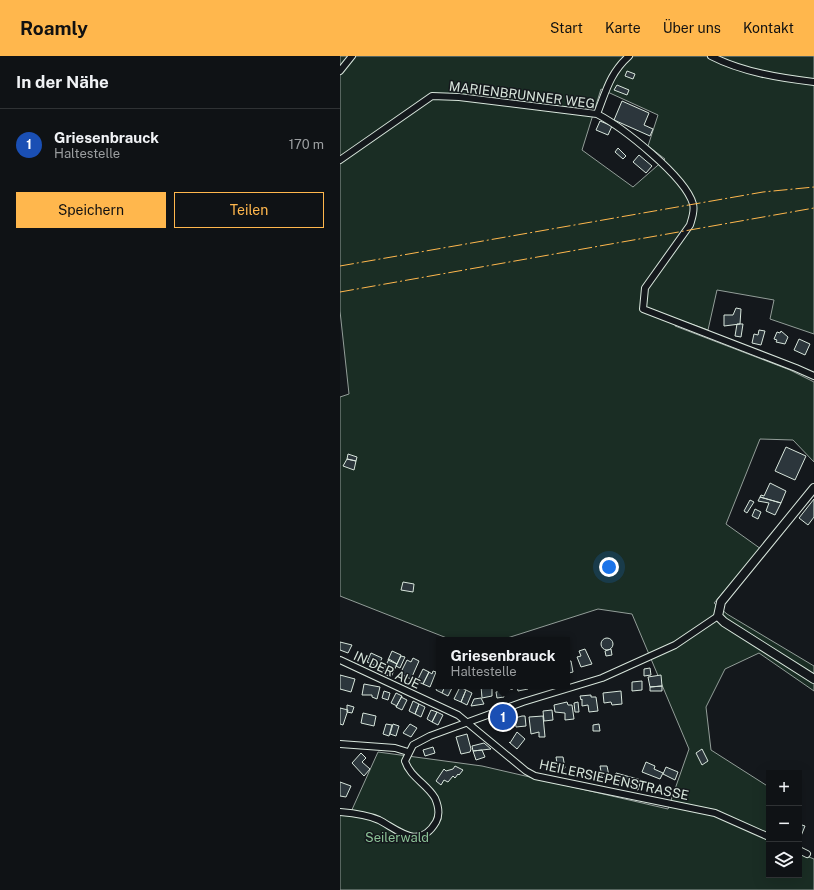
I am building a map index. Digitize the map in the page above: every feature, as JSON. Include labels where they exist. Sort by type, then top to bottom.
[{"type":"street","points":[[340,72],[352,56]]},
{"type":"street","points":[[597,114],[609,80],[617,66],[629,56]]},
{"type":"street","points":[[711,56],[746,68],[785,78],[814,82]]},
{"type":"street","name":"MARIENBRUNNER WEG","points":[[340,160],[432,96],[459,96],[597,114],[611,121],[662,162],[682,187],[693,204],[694,214],[690,225],[645,288],[644,309],[814,376]]},
{"type":"street","points":[[570,688],[602,678],[674,645],[718,616],[721,602],[814,488]]},
{"type":"street","points":[[718,616],[724,622],[814,679]]},
{"type":"street","name":"IN DER AUE","points":[[340,660],[458,715],[466,722]]},
{"type":"street","points":[[340,812],[378,820],[398,833],[407,835],[421,835],[427,832],[437,819],[438,811],[434,798],[408,769],[405,761],[408,752],[413,745],[430,736],[466,722],[568,689]]},
{"type":"street","name":"HEILERSIEPENSTRASSE","points":[[466,722],[526,771],[535,776],[715,813],[766,836]]},
{"type":"street","points":[[340,744],[395,748],[408,752]]},
{"type":"street","points":[[802,852],[807,854]]},
{"type":"green space","name":"Seilerwald","points":[[340,56],[814,56],[814,334],[770,319],[774,300],[717,290],[708,330],[677,319],[675,326],[790,370],[814,382],[814,462],[793,440],[760,439],[726,524],[761,549],[714,603],[727,614],[814,666],[814,691],[759,653],[725,669],[706,707],[711,750],[766,785],[766,878],[802,878],[802,854],[814,859],[814,890],[340,890],[340,813],[350,814],[378,752],[482,766],[668,809],[689,749],[632,614],[598,609],[510,637],[444,637],[340,596],[340,397],[349,394],[340,311]],"holes":[[[601,89],[658,115],[648,146],[665,159],[633,187],[582,150]]]},
{"type":"building","points":[[627,71],[635,74],[633,79],[625,76]]},
{"type":"building","points":[[617,85],[629,90],[627,95],[614,90]]},
{"type":"building","points":[[622,101],[649,113],[644,125],[653,129],[650,136],[614,120]]},
{"type":"building","points":[[600,121],[612,126],[608,135],[596,130]]},
{"type":"building","points":[[618,148],[626,156],[623,159],[615,152]]},
{"type":"building","points":[[639,155],[652,166],[646,173],[633,162]]},
{"type":"building","points":[[736,308],[741,309],[740,324],[724,326],[724,315],[733,315]]},
{"type":"building","points":[[737,324],[743,324],[741,337],[735,336]]},
{"type":"building","points":[[759,330],[765,331],[761,345],[752,343],[754,334],[758,335]]},
{"type":"building","points":[[781,331],[788,337],[785,344],[776,342],[777,340],[774,339],[777,332],[780,333]]},
{"type":"building","points":[[799,339],[810,344],[805,355],[794,350]]},
{"type":"building","points":[[786,447],[806,456],[795,480],[775,471]]},
{"type":"building","points":[[348,454],[357,457],[356,461],[347,459]]},
{"type":"building","points":[[347,459],[356,461],[354,470],[343,466]]},
{"type":"building","points":[[770,483],[786,491],[781,503],[760,497],[761,495],[764,496]]},
{"type":"building","points":[[760,497],[781,503],[775,515],[766,511],[769,503],[758,501]]},
{"type":"building","points":[[814,499],[814,517],[808,525],[799,518]]},
{"type":"building","points":[[750,500],[754,502],[747,513],[744,511]]},
{"type":"building","points":[[755,509],[761,512],[758,519],[752,516]]},
{"type":"building","points":[[403,582],[414,584],[413,592],[401,590]]},
{"type":"building","points":[[609,638],[612,639],[612,649],[605,650],[602,649],[601,642],[602,639]]},
{"type":"building","points":[[340,642],[352,645],[348,653],[340,650]]},
{"type":"building","points":[[585,649],[592,664],[581,667],[577,657],[581,656],[579,651]]},
{"type":"building","points":[[611,649],[612,655],[606,656],[605,651]]},
{"type":"building","points":[[392,651],[401,655],[397,664],[388,660]]},
{"type":"building","points":[[371,653],[382,658],[378,667],[367,662]]},
{"type":"building","points":[[401,656],[405,657],[400,668],[396,666]]},
{"type":"building","points":[[413,658],[419,661],[411,679],[400,674],[407,660],[411,662]]},
{"type":"building","points":[[389,659],[397,664],[391,677],[382,673]]},
{"type":"building","points":[[570,661],[571,661],[573,672],[570,673]]},
{"type":"building","points":[[650,668],[651,675],[644,676],[644,669]]},
{"type":"building","points":[[423,669],[429,672],[423,684],[417,681]]},
{"type":"building","points":[[433,671],[436,672],[430,687],[423,684],[429,672],[432,674]]},
{"type":"building","points":[[340,675],[355,679],[351,692],[340,689]]},
{"type":"building","points":[[661,675],[662,686],[650,687],[648,677]]},
{"type":"building","points":[[642,681],[642,690],[632,691],[632,682]]},
{"type":"building","points":[[364,684],[380,687],[377,699],[372,697],[372,695],[362,695]]},
{"type":"building","points":[[662,686],[662,691],[650,691],[650,687]]},
{"type":"building","points":[[436,689],[444,689],[442,693]]},
{"type":"building","points":[[444,689],[452,689],[448,696],[442,693]]},
{"type":"building","points":[[459,689],[466,690],[461,702],[454,699]]},
{"type":"building","points":[[481,689],[492,689],[492,696],[482,698]]},
{"type":"building","points":[[502,689],[513,689],[502,691]]},
{"type":"building","points":[[518,689],[528,689],[518,691]]},
{"type":"building","points":[[466,690],[472,693],[467,705],[461,702]]},
{"type":"building","points":[[384,691],[390,693],[388,700],[382,698]]},
{"type":"building","points":[[501,691],[504,697],[497,698],[496,692]]},
{"type":"building","points":[[621,691],[622,704],[612,705],[611,702],[604,703],[603,693]]},
{"type":"building","points":[[396,693],[402,696],[397,706],[391,703]]},
{"type":"building","points":[[591,695],[591,697],[596,697],[598,711],[589,712],[588,705],[582,706],[582,699],[581,700],[580,696]]},
{"type":"building","points":[[401,697],[407,700],[402,710],[396,707]]},
{"type":"building","points":[[481,698],[484,704],[471,706],[474,699]]},
{"type":"building","points":[[413,701],[419,704],[415,714],[409,711]]},
{"type":"building","points":[[567,702],[568,705],[572,705],[574,719],[565,720],[565,713],[555,712],[554,705]]},
{"type":"building","points":[[578,702],[579,712],[575,712],[574,703]]},
{"type":"building","points":[[419,704],[425,707],[421,717],[415,714]]},
{"type":"building","points":[[347,705],[354,707],[352,713],[347,712]]},
{"type":"building","points":[[340,708],[348,710],[343,725],[340,724]]},
{"type":"building","points":[[431,710],[437,712],[432,722],[427,719]]},
{"type":"building","points":[[552,710],[553,720],[544,721],[543,711]]},
{"type":"building","points":[[437,712],[443,715],[438,725],[432,722]]},
{"type":"building","points":[[363,713],[376,716],[374,726],[361,723]]},
{"type":"building","points":[[525,716],[526,726],[516,727],[515,718]]},
{"type":"building","points":[[543,716],[545,737],[539,737],[539,732],[531,734],[529,717]]},
{"type":"building","points":[[386,724],[392,725],[389,736],[383,734]]},
{"type":"building","points":[[393,724],[399,726],[396,736],[390,734]]},
{"type":"building","points":[[410,724],[417,728],[411,737],[403,733]]},
{"type":"building","points":[[599,724],[600,731],[593,731],[593,725]]},
{"type":"building","points":[[517,732],[525,739],[517,749],[510,743]]},
{"type":"building","points":[[467,734],[471,749],[470,752],[461,754],[456,737]]},
{"type":"building","points":[[484,743],[491,749],[473,751],[472,746]]},
{"type":"building","points":[[433,747],[435,753],[425,756],[423,750]]},
{"type":"building","points":[[702,749],[708,761],[702,765],[696,753]]},
{"type":"building","points":[[482,750],[485,757],[476,760],[473,751]]},
{"type":"building","points":[[361,753],[366,758],[362,762],[370,769],[364,776],[352,763]]},
{"type":"building","points":[[556,757],[563,757],[565,768],[558,769]]},
{"type":"building","points":[[646,762],[655,766],[654,769],[663,773],[660,779],[642,772]]},
{"type":"building","points":[[455,766],[463,770],[459,775],[458,774],[455,778],[453,776],[448,782],[444,780],[441,785],[436,781],[444,769],[446,771],[453,769]]},
{"type":"building","points":[[600,766],[607,766],[609,776],[602,777]]},
{"type":"building","points":[[666,767],[678,772],[675,780],[663,774]]},
{"type":"building","points":[[616,773],[641,780],[638,790],[632,788],[634,784],[620,780],[619,785],[613,783]]},
{"type":"building","points":[[340,782],[351,786],[346,797],[340,796]]},
{"type":"building","points":[[802,825],[805,826],[802,834]]},
{"type":"power","points":[[340,266],[763,192],[814,187]]},
{"type":"power","points":[[340,292],[814,208]]},
{"type":"place","name":"Griesenbrauck","points":[[503,717]]}]
